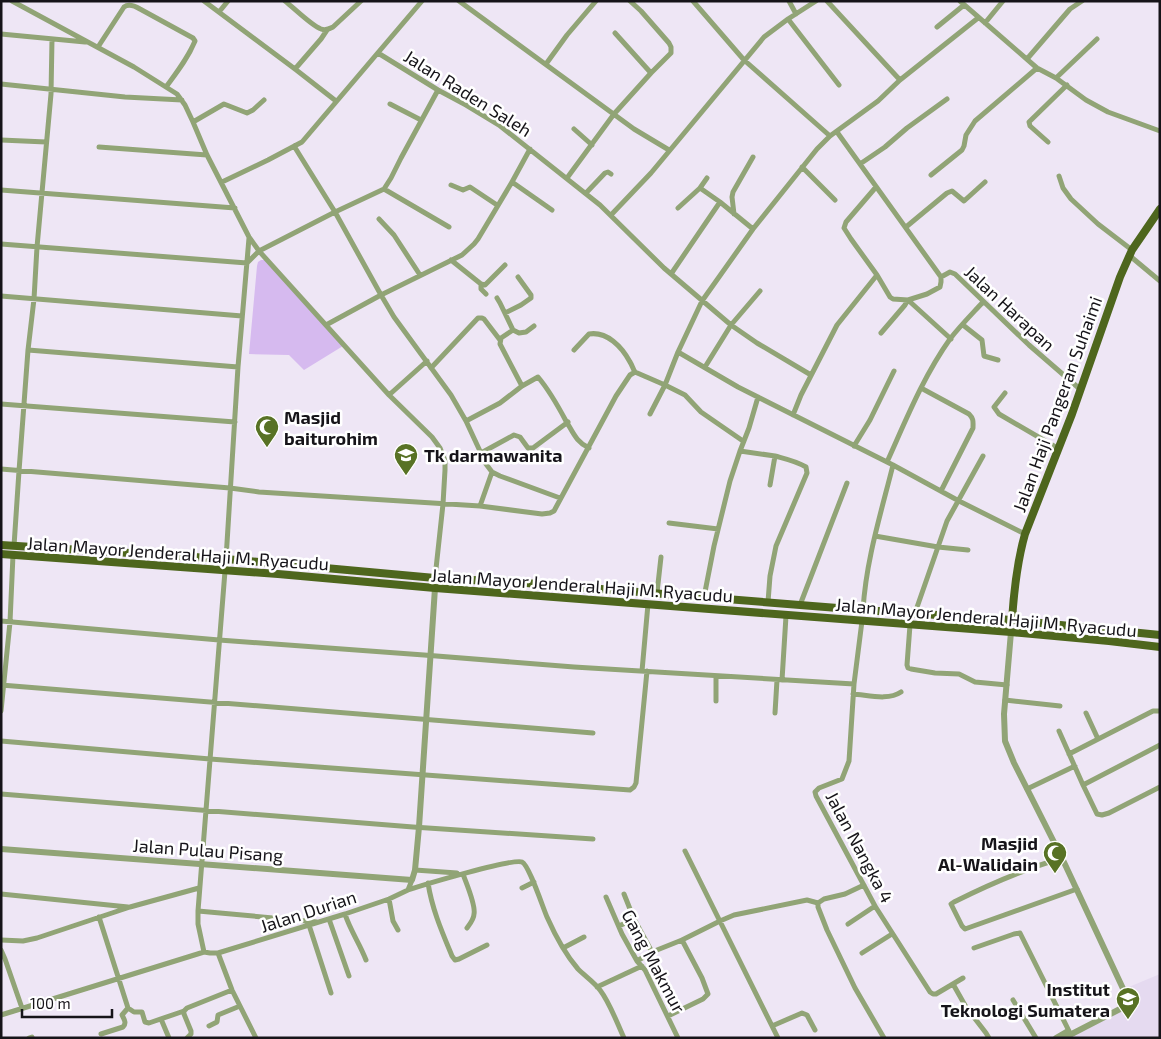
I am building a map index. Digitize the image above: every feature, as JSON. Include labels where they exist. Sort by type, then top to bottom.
[{"type":"main road","name":"Jalan Haji Pangeran Suhaimi","points":[[1012,620],[1016,573],[1025,534],[1081,390],[1109,304],[1120,277],[1131,253],[1160,209]]},
{"type":"main road","name":"Jalan Mayor Jenderal Haji M. Ryacudu","points":[[1,545],[226,559],[435,578],[1012,620],[1160,635]]},
{"type":"main road","name":"Jalan Mayor Jenderal Haji M. Ryacudu","points":[[1,554],[1011,632],[1160,647]]},
{"type":"main road","points":[[315,578],[318,574],[316,566]]},
{"type":"main road","points":[[335,580],[332,574],[336,569]]},
{"type":"main road","points":[[724,599],[728,603],[740,604],[742,612]]},
{"type":"main road","points":[[749,601],[749,607],[758,610],[762,614]]},
{"type":"main road","points":[[1139,644],[1140,632]]},
{"type":"street","points":[[12,1],[134,67],[177,94],[182,100],[207,155],[249,238],[389,395],[432,436],[440,448],[444,461],[443,504],[435,578]]},
{"type":"street","points":[[204,1],[336,101]]},
{"type":"street","points":[[219,12],[228,1]]},
{"type":"street","points":[[285,1],[312,23],[321,29],[327,30]]},
{"type":"street","points":[[295,69],[327,30],[333,27],[361,1]]},
{"type":"street","points":[[222,182],[302,142],[422,1]]},
{"type":"street","points":[[459,1],[614,114],[669,150]]},
{"type":"street","points":[[546,64],[567,35],[596,1]]},
{"type":"street","points":[[567,178],[614,114],[671,53],[669,42],[630,1]]},
{"type":"street","points":[[693,1],[744,60],[830,136]]},
{"type":"street","points":[[789,1],[796,14]]},
{"type":"street","points":[[611,215],[650,173],[764,37],[816,1]]},
{"type":"street","points":[[828,1],[900,80]]},
{"type":"street","points":[[985,23],[1003,1]]},
{"type":"street","points":[[1028,59],[1070,9],[1082,1]]},
{"type":"street","points":[[98,47],[125,3],[194,38],[194,44],[185,60],[166,87]]},
{"type":"street","points":[[937,27],[962,3],[1038,68],[1067,85],[1086,100],[1108,112],[1160,130]]},
{"type":"street","points":[[650,414],[665,385],[702,301],[753,230],[817,148],[830,136],[878,101],[900,80],[978,18]]},
{"type":"street","points":[[788,19],[839,85]]},
{"type":"street","points":[[615,33],[651,73]]},
{"type":"street","points":[[1,34],[89,42]]},
{"type":"street","points":[[14,546],[18,470],[51,90],[52,38]]},
{"type":"street","points":[[1056,78],[1097,38]]},
{"type":"street","name":"Jalan Raden Saleh","points":[[378,53],[499,125],[586,193],[671,274],[731,325],[811,375]]},
{"type":"street","points":[[931,176],[962,150],[966,134],[975,121],[1038,68]]},
{"type":"street","points":[[1,84],[125,97],[182,100]]},
{"type":"street","points":[[1048,142],[1030,126],[1029,122],[1067,85]]},
{"type":"street","points":[[1,244],[247,263],[259,251],[384,189],[438,90]]},
{"type":"street","points":[[860,164],[948,99]]},
{"type":"street","points":[[193,122],[224,104],[247,113],[264,100]]},
{"type":"street","points":[[390,104],[421,120]]},
{"type":"street","points":[[574,128],[592,145]]},
{"type":"street","name":"Jalan Harapan","points":[[836,132],[941,277],[950,272],[955,274],[1029,345],[1081,390]]},
{"type":"street","points":[[1,140],[46,142]]},
{"type":"street","points":[[294,146],[335,212],[381,295],[406,334],[451,395],[466,421],[486,464],[492,472],[560,498]]},
{"type":"street","points":[[99,147],[207,155]]},
{"type":"street","points":[[326,325],[381,295],[462,255],[474,244],[530,149]]},
{"type":"street","points":[[734,214],[733,192],[753,158]]},
{"type":"street","points":[[802,167],[836,200]]},
{"type":"street","points":[[586,193],[605,172],[611,174]]},
{"type":"street","points":[[1059,176],[1062,188],[1071,199],[1160,281]]},
{"type":"street","points":[[678,208],[700,188],[707,178]]},
{"type":"street","points":[[512,182],[552,210]]},
{"type":"street","points":[[906,227],[947,193],[952,192],[964,201],[985,182]]},
{"type":"street","points":[[451,185],[463,190],[470,187],[497,205]]},
{"type":"street","points":[[876,187],[846,222],[844,228],[890,297],[908,300],[927,294],[940,287],[941,277]]},
{"type":"street","points":[[700,188],[753,230]]},
{"type":"street","points":[[384,189],[449,227]]},
{"type":"street","points":[[1,190],[235,208]]},
{"type":"street","points":[[671,274],[720,202]]},
{"type":"street","points":[[379,219],[394,235],[420,275]]},
{"type":"street","points":[[226,559],[238,367],[249,238]]},
{"type":"street","points":[[451,260],[481,284],[481,288],[486,294]]},
{"type":"street","points":[[481,284],[485,285],[505,265]]},
{"type":"street","points":[[793,415],[800,395],[837,325],[877,275]]},
{"type":"street","points":[[505,313],[531,298],[531,295],[518,277]]},
{"type":"street","points":[[704,367],[731,325],[760,291]]},
{"type":"street","points":[[1,296],[242,316]]},
{"type":"street","points":[[497,298],[513,330],[519,333],[526,332],[534,326]]},
{"type":"street","points":[[881,333],[908,300]]},
{"type":"street","points":[[908,300],[951,339]]},
{"type":"street","points":[[863,610],[867,569],[890,463],[921,388],[951,339],[983,302]]},
{"type":"street","points":[[432,368],[478,318],[482,318],[500,340],[501,346],[522,386]]},
{"type":"street","points":[[963,324],[982,340],[984,356],[998,360]]},
{"type":"street","points":[[500,340],[513,330]]},
{"type":"street","points":[[574,350],[588,334],[602,335],[610,339],[619,346],[635,372],[687,397],[701,412],[743,441]]},
{"type":"street","points":[[28,350],[238,367]]},
{"type":"street","points":[[678,352],[758,397],[890,463],[959,501],[1025,534]]},
{"type":"street","points":[[389,395],[427,361]]},
{"type":"street","points":[[854,446],[870,420],[894,371]]},
{"type":"street","points":[[1,469],[259,492],[480,506],[547,514],[554,511],[616,396],[630,375],[635,372]]},
{"type":"street","points":[[466,421],[500,403],[537,377],[568,422],[578,441],[589,448]]},
{"type":"street","points":[[921,388],[973,417],[972,428],[941,491]]},
{"type":"street","points":[[1004,393],[994,407],[999,414],[1059,448]]},
{"type":"street","points":[[704,597],[730,481],[758,397]]},
{"type":"street","points":[[1,404],[235,422]]},
{"type":"street","points":[[481,453],[514,435],[520,437],[528,448],[533,448],[568,422]]},
{"type":"street","points":[[740,451],[775,456],[791,460],[806,467],[807,473],[776,546],[770,576],[768,602]]},
{"type":"street","points":[[770,485],[775,456]]},
{"type":"street","points":[[915,614],[947,521],[983,456]]},
{"type":"street","points":[[480,506],[492,472]]},
{"type":"street","points":[[800,605],[848,483]]},
{"type":"street","points":[[669,523],[718,529]]},
{"type":"street","points":[[874,536],[968,550]]},
{"type":"street","points":[[1,710],[10,622],[13,555]]},
{"type":"street","points":[[657,593],[661,557]]},
{"type":"street","points":[[1,1015],[204,952],[198,924],[199,888],[225,571]]},
{"type":"street","points":[[408,890],[415,870],[419,828],[435,588]]},
{"type":"street","points":[[1,741],[210,759],[630,790],[636,783],[648,604]]},
{"type":"street","points":[[775,713],[786,616]]},
{"type":"street","points":[[1,621],[574,667],[854,684]]},
{"type":"street","name":"Jalan Nangka 4","points":[[862,621],[853,694],[849,761],[842,779],[819,788],[815,792],[816,796],[875,906],[930,992],[936,994],[963,978]]},
{"type":"street","points":[[910,625],[907,665],[910,670],[959,674],[975,682],[1007,685]]},
{"type":"street","points":[[1011,632],[1005,700],[1005,741],[1126,995],[1124,1004],[1120,1009],[1064,1038]]},
{"type":"street","points":[[716,676],[716,700]]},
{"type":"street","points":[[2,686],[593,733]]},
{"type":"street","points":[[853,694],[886,697],[901,692]]},
{"type":"street","points":[[1005,700],[1060,706]]},
{"type":"street","points":[[1069,754],[1157,710],[1160,711]]},
{"type":"street","points":[[1086,713],[1098,739]]},
{"type":"street","points":[[1059,731],[1098,814],[1109,813],[1160,787]]},
{"type":"street","points":[[1083,785],[1160,745]]},
{"type":"street","points":[[1027,789],[1075,766]]},
{"type":"street","points":[[1,794],[419,828],[593,839]]},
{"type":"street","name":"Jalan Pulau Pisang","points":[[1,849],[412,880]]},
{"type":"street","points":[[685,851],[778,1038]]},
{"type":"street","points":[[1062,858],[978,890],[954,902],[952,906],[962,926],[966,929],[1077,889]]},
{"type":"street","name":"Jalan Durian","points":[[204,952],[218,953],[345,914],[428,883],[482,868],[520,861],[526,864],[534,882]]},
{"type":"street","points":[[415,870],[462,874],[475,910],[467,928]]},
{"type":"street","points":[[522,888],[534,882],[542,905],[563,948],[578,969],[597,987],[623,1037]]},
{"type":"street","points":[[428,883],[430,901],[455,960],[487,944]]},
{"type":"street","points":[[637,961],[652,952],[734,916],[807,900],[818,903],[864,885]]},
{"type":"street","points":[[1,940],[23,941],[37,938],[130,907],[199,888]]},
{"type":"street","points":[[1,894],[130,907]]},
{"type":"street","points":[[624,894],[634,919],[652,952]]},
{"type":"street","name":"Gang Makmur","points":[[606,898],[678,1038]]},
{"type":"street","points":[[389,899],[393,921],[398,930]]},
{"type":"street","points":[[818,903],[820,914],[843,964],[884,1038]]},
{"type":"street","points":[[848,924],[875,906]]},
{"type":"street","points":[[198,911],[320,922]]},
{"type":"street","points":[[345,914],[366,960]]},
{"type":"street","points":[[99,917],[128,1008],[134,1012],[142,1012],[145,1022],[149,1024],[232,990]]},
{"type":"street","points":[[329,919],[349,976]]},
{"type":"street","points":[[619,926],[634,919]]},
{"type":"street","points":[[309,925],[331,993]]},
{"type":"street","points":[[974,948],[1020,933],[1069,1031]]},
{"type":"street","points":[[862,953],[892,934]]},
{"type":"street","points":[[563,948],[584,938]]},
{"type":"street","points":[[668,1016],[703,999],[708,994],[702,978],[682,940]]},
{"type":"street","points":[[1,950],[6,958],[22,1008]]},
{"type":"street","points":[[218,953],[232,990],[256,1038]]},
{"type":"street","points":[[597,987],[642,966]]},
{"type":"street","points":[[953,984],[966,1007],[989,1038]]},
{"type":"street","points":[[1013,1000],[1036,1038]]},
{"type":"street","points":[[1056,1038],[1118,1005],[1124,1004]]},
{"type":"street","points":[[208,1026],[217,1022],[218,1014],[240,1006]]},
{"type":"street","points":[[101,1034],[122,1026],[125,1022],[122,1015],[128,1008]]},
{"type":"street","points":[[184,1011],[191,1031],[187,1038]]},
{"type":"street","points":[[772,1026],[805,1013],[816,1030]]},
{"type":"street","points":[[161,1019],[169,1038]]},
{"type":"shaded area","points":[[261,260],[265,260],[343,346],[304,370],[289,355],[249,354],[257,266]]},
{"type":"shaded area","name":"Institut Teknologi Sumatera","points":[[1160,974],[1160,1038],[1061,1038],[1130,1002],[1124,989]]},
{"type":"place","name":"Masjid baiturohim","points":[[267,448]]},
{"type":"place","name":"Tk darmawanita","points":[[406,476]]},
{"type":"place","name":"Masjid Al-Walidain","points":[[1055,874]]},
{"type":"place","name":"Institut Teknologi Sumatera","points":[[1128,1020]]}]
